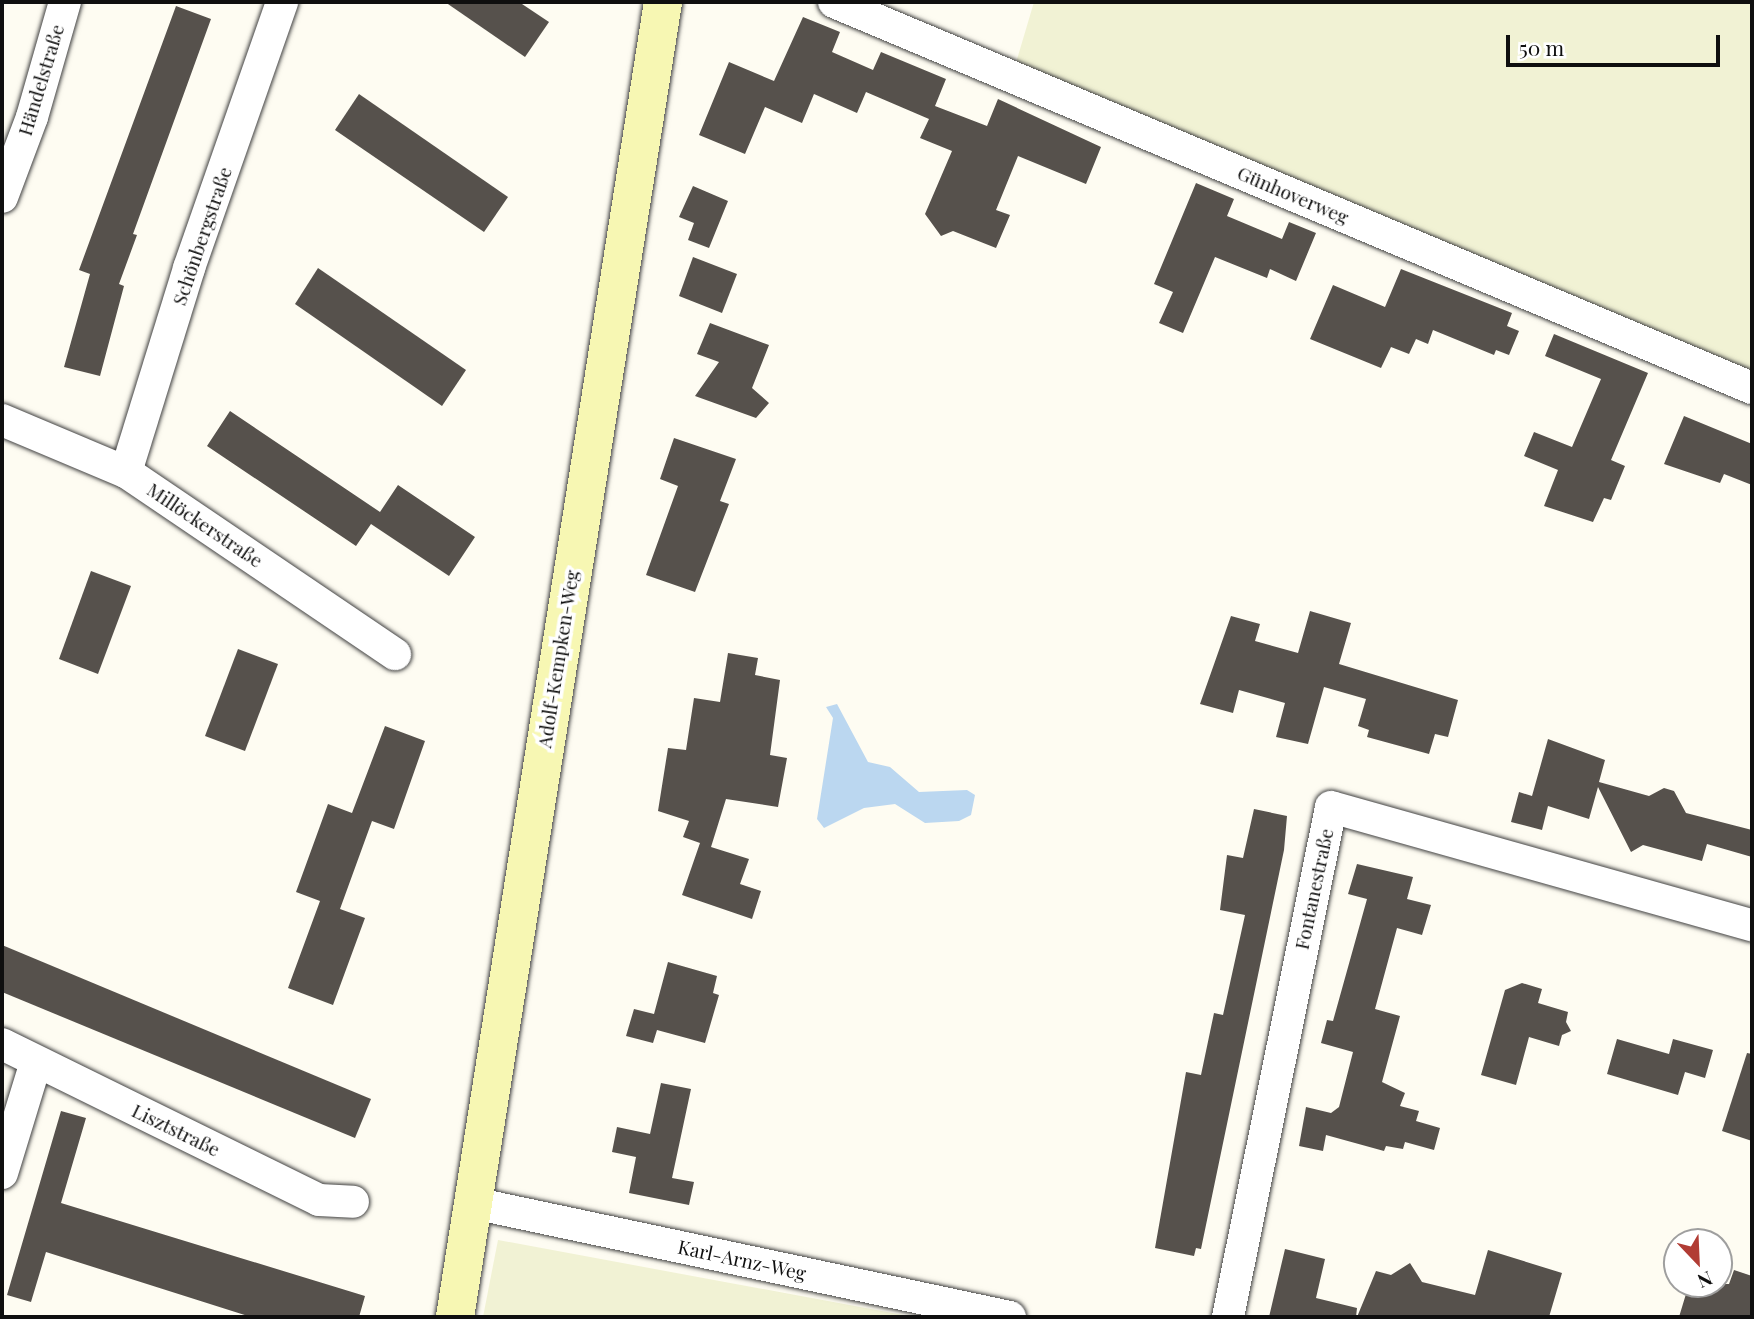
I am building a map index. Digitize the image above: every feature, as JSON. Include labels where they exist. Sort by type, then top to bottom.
[{"type":"main road","name":"Adolf-Kempken-Weg","points":[[455,1317],[663,2]]},
{"type":"street","name":"Händelstraße","points":[[2,197],[32,117],[65,2]]},
{"type":"street","name":"Schönbergstraße","points":[[126,472],[189,268],[282,2]]},
{"type":"street","name":"Günhoverweg","points":[[834,2],[1752,388]]},
{"type":"street","name":"Millöckerstraße","points":[[2,419],[126,472],[396,654]]},
{"type":"street","name":"Fontanestraße","points":[[1228,1317],[1331,807],[1752,925]]},
{"type":"street","name":"Lisztstraße","points":[[2,1044],[319,1200],[353,1202]]},
{"type":"street","points":[[2,1173],[36,1062]]},
{"type":"street","name":"Karl-Arnz-Weg","points":[[473,1203],[1010,1317]]},
{"type":"green space","points":[[1034,2],[1752,2],[1752,377],[1015,66]]},
{"type":"green space","points":[[498,1240],[914,1317],[483,1317]]},
{"type":"water","points":[[837,704],[868,762],[890,767],[919,792],[967,790],[975,795],[971,815],[959,821],[925,823],[895,804],[864,808],[824,828],[817,819],[833,718],[826,707]]},
{"type":"building","points":[[445,2],[519,2],[549,22],[525,57]]},
{"type":"building","points":[[176,6],[211,19],[133,234],[137,235],[119,284],[124,286],[100,376],[64,367],[90,274],[79,270]]},
{"type":"building","points":[[803,17],[840,32],[832,52],[873,70],[881,52],[946,79],[935,106],[987,126],[998,99],[1101,147],[1086,184],[1018,156],[996,210],[1010,215],[996,248],[953,231],[941,236],[925,214],[952,151],[920,138],[929,119],[866,92],[857,113],[814,94],[802,123],[765,107],[745,154],[699,135],[729,62],[774,81]]},
{"type":"building","points":[[359,94],[508,197],[484,232],[335,130]]},
{"type":"building","points":[[1196,183],[1234,199],[1227,216],[1282,239],[1289,222],[1316,233],[1296,281],[1270,269],[1267,278],[1215,257],[1183,333],[1159,323],[1173,292],[1154,284]]},
{"type":"building","points":[[693,186],[728,201],[709,248],[688,240],[694,223],[679,217]]},
{"type":"building","points":[[693,257],[737,274],[722,313],[679,296]]},
{"type":"building","points":[[318,268],[466,370],[442,406],[295,304]]},
{"type":"building","points":[[1401,269],[1512,313],[1507,326],[1519,331],[1509,355],[1496,350],[1494,355],[1433,330],[1428,344],[1416,339],[1409,354],[1391,347],[1381,368],[1310,339],[1333,285],[1385,307]]},
{"type":"building","points":[[710,323],[769,345],[752,388],[769,403],[756,418],[695,396],[719,362],[697,354]]},
{"type":"building","points":[[1554,334],[1648,373],[1611,460],[1625,466],[1611,500],[1604,498],[1593,522],[1544,506],[1558,470],[1524,456],[1534,432],[1572,447],[1601,379],[1545,356]]},
{"type":"building","points":[[230,411],[380,512],[398,485],[475,537],[449,576],[371,524],[356,546],[207,446]]},
{"type":"building","points":[[1684,416],[1752,444],[1752,485],[1724,474],[1720,483],[1664,464]]},
{"type":"building","points":[[674,438],[736,459],[720,501],[729,504],[695,592],[646,575],[678,486],[660,479]]},
{"type":"building","points":[[91,571],[131,586],[98,674],[59,659]]},
{"type":"building","points":[[1310,611],[1351,623],[1339,664],[1458,700],[1448,737],[1435,734],[1429,754],[1367,737],[1369,730],[1358,726],[1366,699],[1324,687],[1308,744],[1276,737],[1285,703],[1239,690],[1233,713],[1200,704],[1231,616],[1260,624],[1255,641],[1298,653]]},
{"type":"building","points":[[238,649],[278,664],[245,751],[205,736]]},
{"type":"building","points":[[728,653],[758,658],[755,675],[780,680],[770,755],[787,758],[778,807],[726,799],[711,847],[749,859],[740,884],[761,891],[752,919],[682,895],[700,843],[683,837],[689,821],[658,811],[668,748],[686,750],[694,698],[720,702]]},
{"type":"building","points":[[385,726],[425,741],[394,829],[372,821],[340,909],[365,918],[333,1005],[288,988],[320,901],[296,892],[328,804],[352,813]]},
{"type":"building","points":[[1548,739],[1605,760],[1599,782],[1649,796],[1664,788],[1674,791],[1686,813],[1752,830],[1752,857],[1707,844],[1702,861],[1643,845],[1631,852],[1598,787],[1589,819],[1548,806],[1542,830],[1511,822],[1519,792],[1532,796]]},
{"type":"building","points":[[1254,809],[1287,816],[1284,850],[1201,1249],[1196,1248],[1194,1256],[1155,1248],[1186,1072],[1201,1075],[1214,1013],[1223,1015],[1245,915],[1220,910],[1227,855],[1243,858]]},
{"type":"building","points":[[1357,864],[1413,877],[1407,899],[1431,905],[1422,935],[1397,928],[1375,1009],[1400,1016],[1382,1082],[1405,1093],[1400,1106],[1419,1111],[1416,1121],[1440,1128],[1434,1150],[1405,1142],[1403,1149],[1386,1146],[1384,1151],[1326,1135],[1323,1151],[1299,1146],[1306,1107],[1331,1113],[1339,1107],[1353,1052],[1321,1043],[1327,1020],[1333,1021],[1367,899],[1348,894]]},
{"type":"building","points":[[2,945],[371,1099],[355,1138],[2,992]]},
{"type":"building","points":[[668,962],[717,976],[713,993],[719,995],[705,1043],[657,1030],[653,1043],[626,1036],[634,1009],[654,1014]]},
{"type":"building","points":[[1522,983],[1542,989],[1538,1003],[1568,1012],[1566,1022],[1571,1031],[1562,1035],[1559,1046],[1529,1037],[1516,1085],[1481,1075],[1505,990]]},
{"type":"building","points":[[1617,1039],[1669,1054],[1673,1039],[1713,1050],[1705,1078],[1685,1072],[1678,1095],[1607,1074]]},
{"type":"building","points":[[1747,1053],[1752,1054],[1752,1141],[1722,1131]]},
{"type":"building","points":[[661,1083],[691,1089],[672,1178],[694,1182],[689,1205],[629,1193],[636,1157],[612,1152],[617,1127],[650,1134]]},
{"type":"building","points":[[61,1111],[86,1118],[61,1203],[365,1296],[359,1317],[251,1317],[46,1252],[31,1302],[7,1295]]},
{"type":"building","points":[[1285,1249],[1325,1259],[1316,1298],[1357,1308],[1356,1317],[1269,1317]]},
{"type":"building","points":[[1488,1250],[1562,1273],[1549,1317],[1357,1317],[1376,1271],[1391,1275],[1410,1263],[1422,1282],[1475,1295]]},
{"type":"building","points":[[1734,1270],[1752,1276],[1752,1317],[1679,1317],[1685,1298],[1733,1298]]}]
